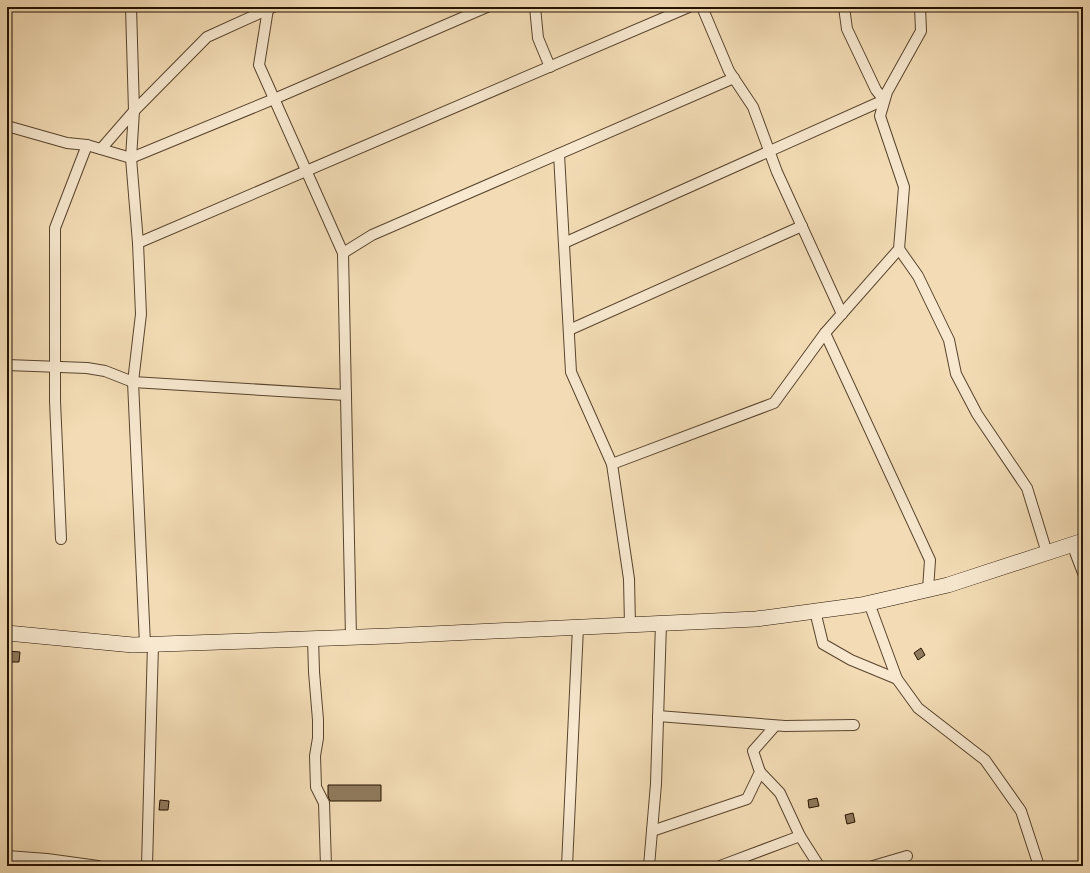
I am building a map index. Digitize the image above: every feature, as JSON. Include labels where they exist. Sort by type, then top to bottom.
[{"type":"street","points":[[131,7],[134,111],[131,158],[138,243],[141,314],[134,382],[149,644],[147,866]]},
{"type":"street","points":[[7,126],[67,143],[87,145],[131,158],[274,99],[487,7]]},
{"type":"street","points":[[535,7],[538,38],[550,66]]},
{"type":"street","points":[[138,243],[689,7]]},
{"type":"street","points":[[702,7],[729,70],[753,108],[777,172],[842,314]]},
{"type":"street","points":[[844,7],[847,29],[876,90],[884,100]]},
{"type":"street","points":[[612,464],[774,403],[825,333],[899,249],[904,187],[880,116],[887,92],[921,31],[920,7]]},
{"type":"street","points":[[101,149],[134,111],[207,37],[270,8]]},
{"type":"street","points":[[270,8],[259,66],[343,253],[351,637]]},
{"type":"street","points":[[343,253],[372,235],[734,78]]},
{"type":"street","points":[[564,243],[884,100]]},
{"type":"street","points":[[61,539],[54,367],[55,228],[87,145]]},
{"type":"street","points":[[559,154],[571,372],[612,464],[629,579],[630,625]]},
{"type":"street","points":[[569,330],[802,226]]},
{"type":"street","points":[[899,249],[918,276],[950,340],[956,374],[977,414],[1027,488],[1047,553]]},
{"type":"street","points":[[825,333],[930,560],[928,590]]},
{"type":"street","points":[[7,366],[87,368],[105,371],[134,382],[346,395]]},
{"type":"street","points":[[7,633],[133,645],[756,619],[869,603],[928,590],[948,585],[1078,543],[1083,573]]},
{"type":"street","points":[[869,603],[897,679],[918,708],[985,760],[1021,811],[1039,866]]},
{"type":"street","points":[[815,611],[823,644],[851,660],[897,679]]},
{"type":"street","points":[[649,866],[656,784],[661,623]]},
{"type":"street","points":[[567,866],[578,627]]},
{"type":"street","points":[[312,638],[318,720],[316,787],[324,803],[326,866]]},
{"type":"street","points":[[658,716],[775,726],[854,725]]},
{"type":"street","points":[[775,726],[753,751],[760,772],[780,793],[800,836],[819,866]]},
{"type":"street","points":[[652,831],[748,799],[760,772]]},
{"type":"street","points":[[720,866],[800,836]]},
{"type":"street","points":[[7,856],[47,858],[98,866]]},
{"type":"street","points":[[873,866],[907,856]]},
{"type":"building","points":[[921,648],[925,655],[918,660],[914,653]]},
{"type":"building","points":[[7,651],[20,652],[19,662],[7,662]]},
{"type":"building","points":[[328,785],[381,785],[381,801],[330,801],[328,796]]},
{"type":"building","points":[[817,798],[819,806],[809,808],[808,800]]},
{"type":"building","points":[[160,800],[169,801],[168,810],[159,810]]},
{"type":"building","points":[[853,813],[855,822],[847,824],[845,815]]}]
